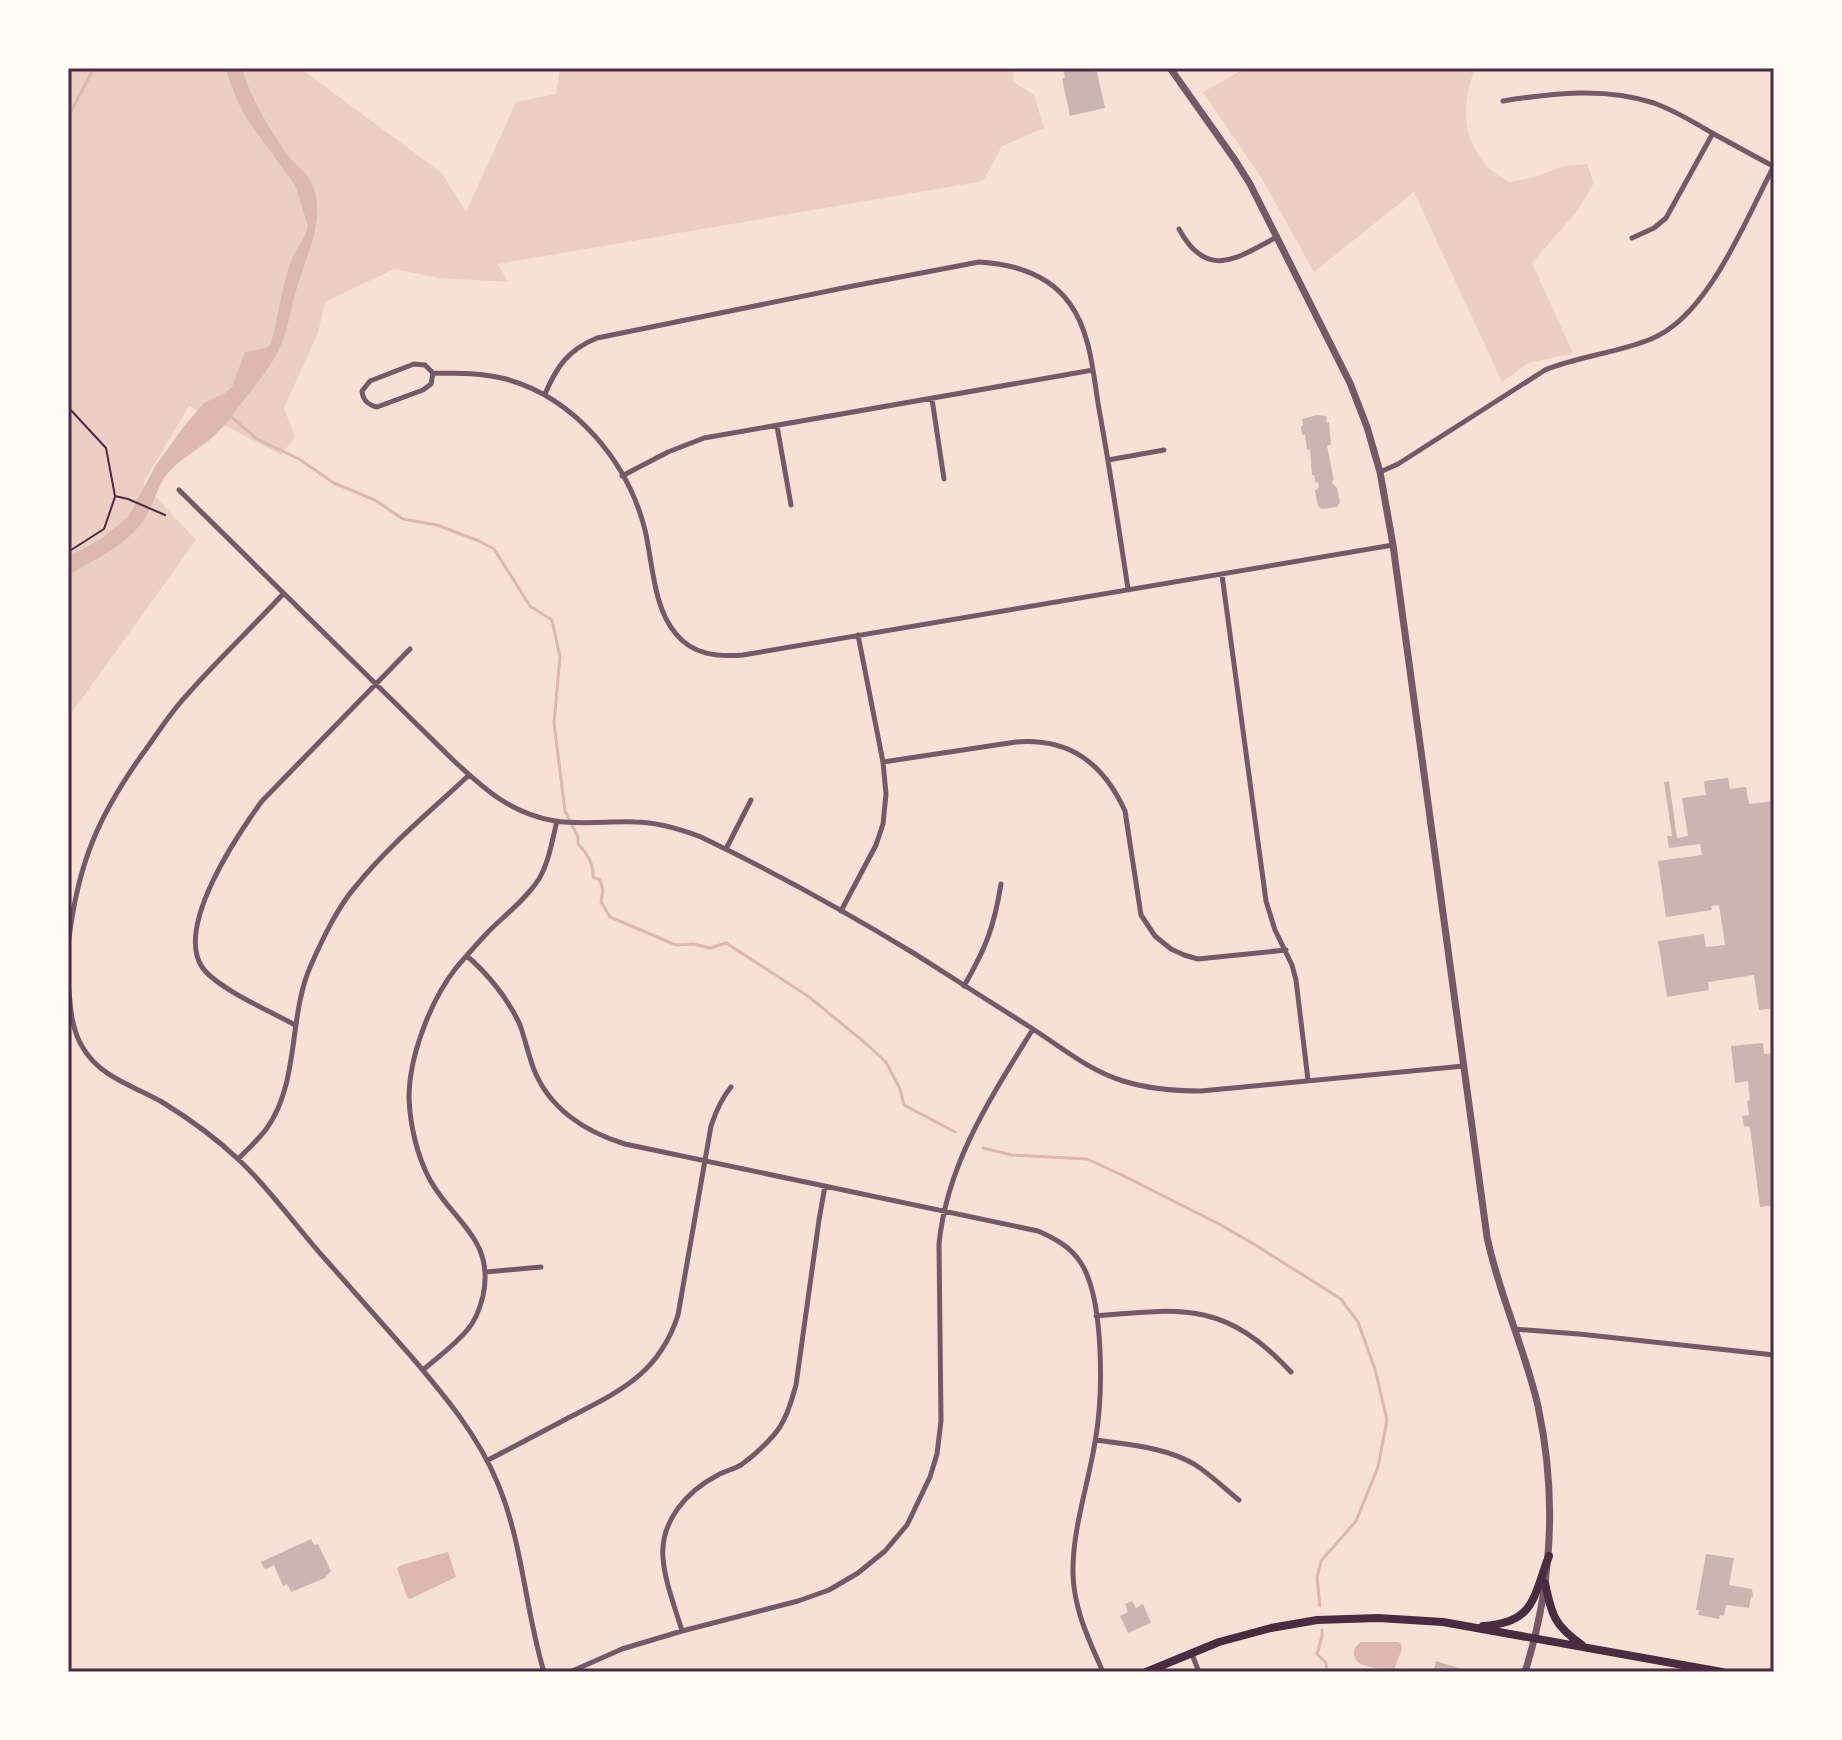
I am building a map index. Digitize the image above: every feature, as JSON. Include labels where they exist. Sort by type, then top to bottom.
[{"type":"main road","points":[[1471,1627],[1502,1625],[1525,1612],[1549,1556]]},
{"type":"main road","points":[[1545,1583],[1555,1620],[1566,1634],[1586,1648]]},
{"type":"main road","points":[[1146,1672],[1219,1642],[1271,1628],[1317,1620],[1378,1618],[1443,1622],[1722,1672]]},
{"type":"street","points":[[1170,68],[1235,160],[1278,236],[1350,383],[1380,472],[1393,545],[1487,1237],[1538,1406],[1550,1493],[1549,1556],[1535,1638],[1525,1672]]},
{"type":"street","points":[[1380,472],[1398,464],[1545,370],[1653,339],[1673,327],[1706,291],[1774,166],[1654,103],[1623,96],[1559,92],[1503,101]]},
{"type":"street","points":[[1632,238],[1654,228],[1666,218],[1713,133]]},
{"type":"street","points":[[1179,229],[1197,253],[1220,261],[1230,260],[1278,236]]},
{"type":"street","points":[[545,394],[559,365],[581,345],[597,338],[979,262],[1019,268],[1037,276],[1059,292],[1079,320],[1093,370],[1128,589]]},
{"type":"street","points":[[433,373],[431,384],[423,390],[377,407],[371,406],[363,397],[362,391],[370,381],[414,364],[425,365],[433,373],[508,380],[545,394],[579,420],[611,456],[635,500],[644,527],[658,598],[669,625],[682,641],[707,654],[721,657],[1393,545]]},
{"type":"street","points":[[622,476],[696,440],[1093,370]]},
{"type":"street","points":[[932,399],[944,479]]},
{"type":"street","points":[[777,426],[791,505]]},
{"type":"street","points":[[1108,460],[1164,450]]},
{"type":"street","points":[[179,490],[496,798],[531,814],[557,821],[639,822],[701,837],[881,934],[1070,1055],[1120,1081],[1168,1091],[1201,1091],[1464,1066]]},
{"type":"street","points":[[1222,575],[1266,901],[1296,980],[1308,1080]]},
{"type":"street","points":[[68,947],[81,872],[106,811],[126,776],[184,697],[283,594]]},
{"type":"street","points":[[841,911],[876,845],[883,824],[886,794],[883,762],[858,635]]},
{"type":"street","points":[[295,1025],[210,976],[198,957],[195,933],[211,884],[262,801],[410,649]]},
{"type":"street","points":[[883,762],[1035,741],[1077,753],[1100,771],[1125,811],[1137,901],[1141,915],[1155,936],[1171,949],[1198,959],[1286,950]]},
{"type":"street","points":[[238,1159],[268,1128],[277,1111],[284,1092],[300,997],[310,967],[340,909],[380,859],[469,775]]},
{"type":"street","points":[[726,849],[751,800]]},
{"type":"street","points":[[423,1370],[468,1330],[476,1318],[486,1272],[480,1247],[438,1191],[422,1162],[413,1130],[409,1098],[417,1047],[425,1024],[456,968],[538,880],[547,861],[557,821]]},
{"type":"street","points":[[964,986],[986,946],[997,911],[1001,884]]},
{"type":"street","points":[[467,956],[505,999],[519,1024],[541,1084],[578,1124],[612,1140],[1038,1231],[1054,1238],[1080,1261],[1092,1291],[1100,1356],[1096,1440],[1075,1543],[1074,1595],[1080,1619],[1103,1672]]},
{"type":"street","points":[[68,978],[71,1017],[91,1060],[108,1073],[161,1101],[238,1159],[461,1417],[488,1460],[503,1497],[513,1529],[544,1672]]},
{"type":"street","points":[[570,1672],[622,1649],[829,1590],[858,1573],[885,1551],[907,1525],[930,1477],[937,1454],[941,1421],[939,1244],[951,1184],[968,1140],[1033,1029]]},
{"type":"street","points":[[488,1460],[622,1390],[650,1366],[664,1347],[678,1315],[711,1126],[723,1096],[731,1087]]},
{"type":"street","points":[[682,1631],[662,1555],[670,1520],[683,1500],[696,1489],[756,1453],[775,1435],[789,1409],[796,1385],[825,1186]]},
{"type":"street","points":[[486,1272],[541,1267]]},
{"type":"street","points":[[1096,1316],[1163,1311],[1209,1315],[1262,1343],[1291,1372]]},
{"type":"street","points":[[1514,1329],[1774,1355]]},
{"type":"street","points":[[1096,1440],[1175,1456],[1194,1464],[1239,1500]]},
{"type":"street","points":[[1191,1652],[1199,1672]]},
{"type":"path","points":[[68,407],[106,448],[115,496],[104,529],[68,552]]},
{"type":"path","points":[[115,496],[165,515]]},
{"type":"shaded area","points":[[68,68],[300,68],[442,173],[466,212],[516,102],[556,94],[560,68],[1014,68],[1013,82],[1034,95],[1044,128],[1002,146],[983,181],[498,264],[508,282],[438,278],[394,269],[325,302],[318,333],[284,408],[295,437],[281,455],[189,406],[143,483],[196,540],[68,718]]},
{"type":"shaded area","points":[[225,68],[242,68],[261,112],[286,153],[308,176],[314,188],[317,222],[285,335],[270,365],[226,424],[167,474],[138,528],[110,551],[68,575],[68,557],[101,539],[128,517],[156,465],[185,425],[204,403],[232,387],[245,352],[266,348],[271,343],[289,267],[308,226],[295,185],[246,118]]},
{"type":"shaded area","points":[[1246,68],[1475,68],[1466,108],[1468,133],[1480,157],[1491,170],[1510,182],[1535,177],[1563,166],[1587,164],[1594,183],[1578,210],[1532,263],[1573,353],[1528,363],[1502,382],[1414,192],[1314,272],[1264,182],[1203,92]]},
{"type":"shaded area","points":[[448,1552],[456,1577],[410,1599],[407,1597],[397,1568]]},
{"type":"shaded area","points":[[1361,1642],[1401,1644],[1394,1670],[1388,1672],[1360,1664],[1354,1653]]},
{"type":"building","points":[[1063,68],[1093,68],[1097,72],[1105,108],[1070,116],[1062,78],[1065,78]]},
{"type":"building","points":[[1326,416],[1329,422],[1331,445],[1327,446],[1332,481],[1340,502],[1337,507],[1322,509],[1318,506],[1315,491],[1319,487],[1318,482],[1312,475],[1310,449],[1307,450],[1305,434],[1302,435],[1302,419]]},
{"type":"building","points":[[1728,778],[1730,789],[1746,787],[1749,804],[1774,801],[1774,1008],[1759,1010],[1754,975],[1708,982],[1709,990],[1667,997],[1658,941],[1704,934],[1706,947],[1725,945],[1719,905],[1711,906],[1712,910],[1666,917],[1658,861],[1702,855],[1700,844],[1669,848],[1667,836],[1672,836],[1664,782],[1669,781],[1677,838],[1688,836],[1682,798],[1706,795],[1704,781]]},
{"type":"building","points":[[1763,1043],[1764,1054],[1774,1053],[1774,1205],[1760,1207],[1750,1127],[1744,1126],[1742,1116],[1749,1115],[1748,1081],[1735,1083],[1731,1046]]},
{"type":"building","points":[[311,1539],[314,1545],[318,1544],[331,1571],[325,1578],[291,1592],[287,1584],[283,1586],[274,1565],[266,1569],[261,1562]]},
{"type":"building","points":[[1706,1554],[1734,1558],[1729,1585],[1752,1589],[1749,1608],[1726,1605],[1724,1616],[1720,1615],[1719,1619],[1698,1615],[1699,1610],[1696,1610]]},
{"type":"building","points":[[1132,1601],[1136,1608],[1143,1604],[1151,1623],[1128,1633],[1120,1616],[1128,1612],[1125,1604]]},
{"type":"building","points":[[1436,1661],[1468,1671],[1468,1672],[1433,1672]]},
{"type":"waterway","points":[[68,117],[94,68]]},
{"type":"waterway","points":[[229,415],[257,439],[299,459],[334,483],[375,500],[403,519],[437,525],[494,549],[530,606],[552,620],[560,657],[554,723],[565,811],[578,837],[578,844],[591,863],[593,877],[600,880],[603,890],[601,902],[610,917],[676,945],[693,944],[710,948],[726,943],[808,996],[886,1062],[900,1089],[904,1105],[955,1132]]},
{"type":"waterway","points":[[983,1148],[1012,1155],[1087,1159],[1122,1175],[1257,1246],[1341,1299],[1358,1322],[1375,1369],[1387,1420],[1378,1467],[1356,1521],[1321,1561],[1317,1578],[1320,1606]]},
{"type":"waterway","points":[[1322,1630],[1317,1654],[1326,1663],[1327,1672]]}]
